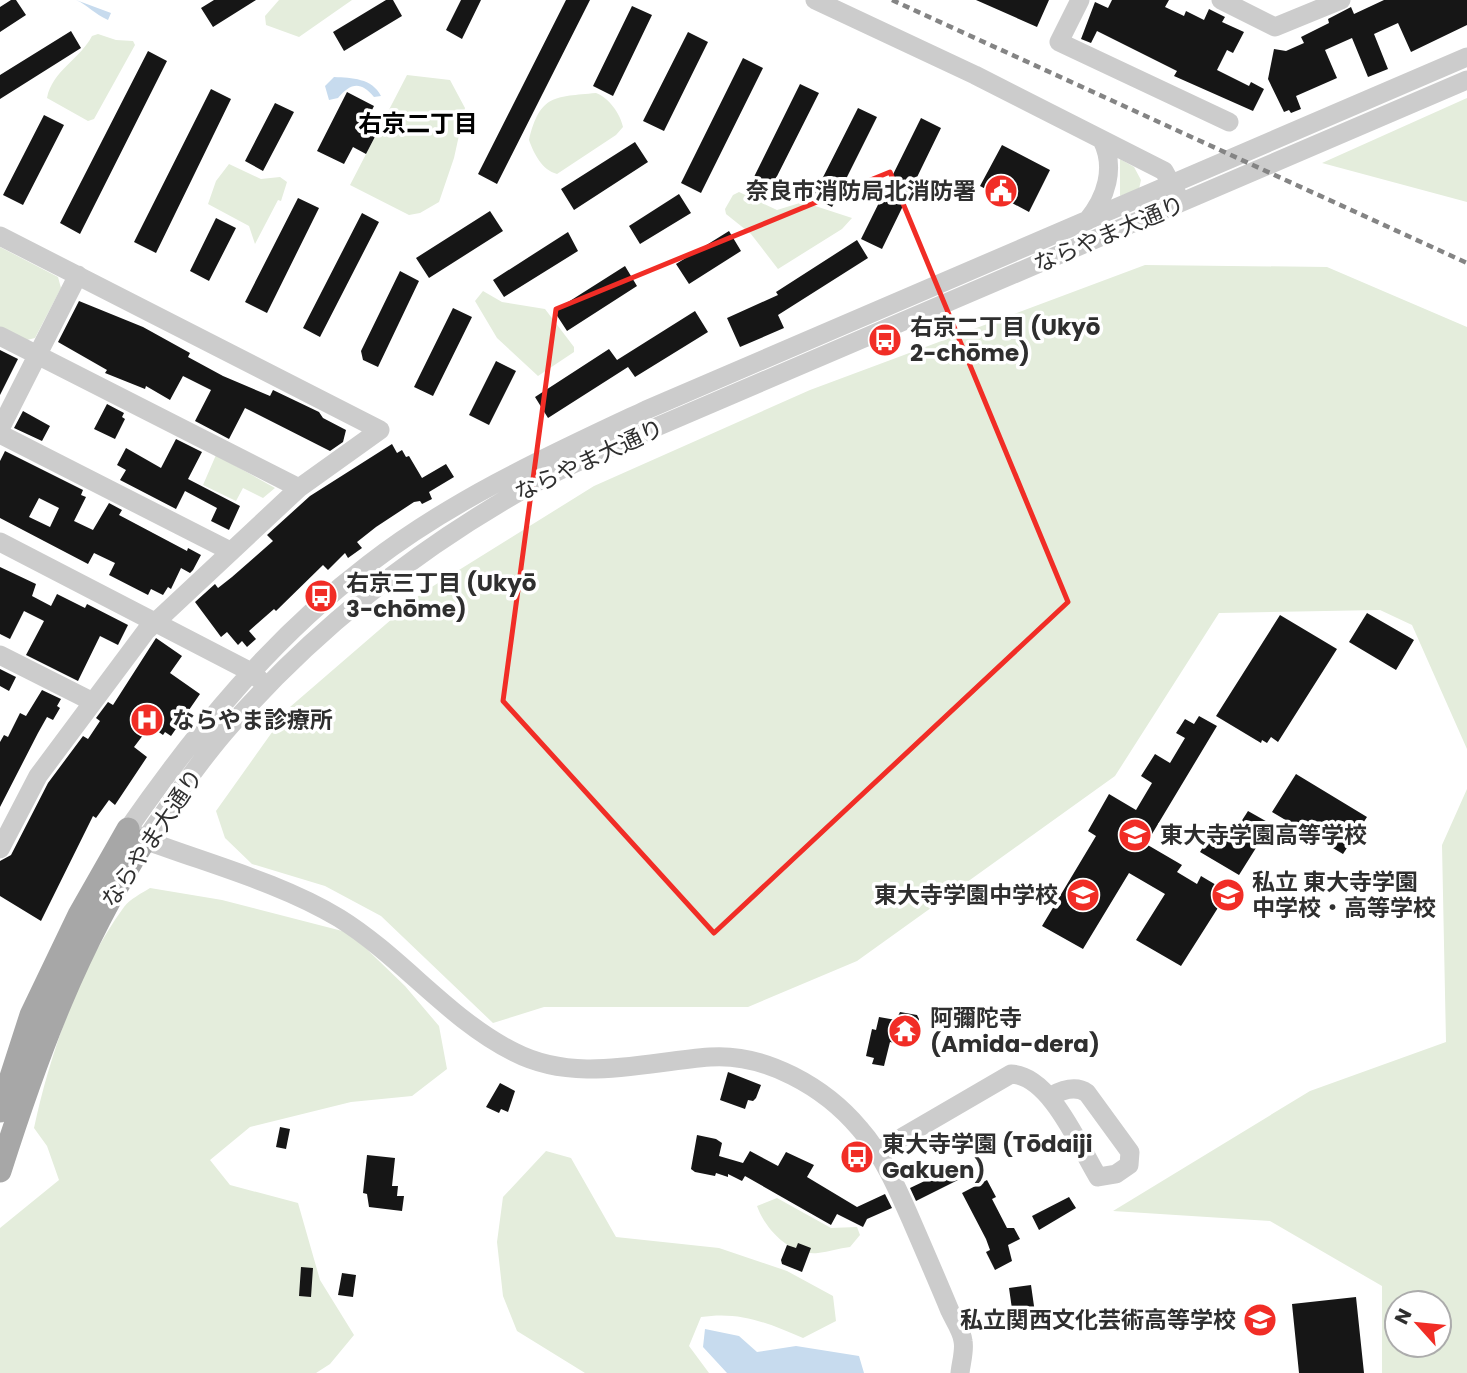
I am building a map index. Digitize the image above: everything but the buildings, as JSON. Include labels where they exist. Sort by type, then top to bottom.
[{"type":"main road","name":"ならやま大通り","points":[[0,1111],[31,1015],[79,915],[136,834]]},
{"type":"main road","name":"ならやま大通り","points":[[0,1171],[54,1013],[110,896],[136,834]]},
{"type":"street","points":[[815,0],[1164,171],[1181,204]]},
{"type":"street","points":[[1080,0],[1059,43],[1229,122]]},
{"type":"street","points":[[1221,0],[1275,27],[1341,0]]},
{"type":"street","name":"ならやま大通り","points":[[136,834],[170,769],[251,672],[369,564],[431,522],[517,471],[646,410],[1467,57]]},
{"type":"street","name":"ならやま大通り","points":[[136,834],[267,686],[375,588],[416,556],[527,487],[654,428],[1467,80]]},
{"type":"street","points":[[1086,222],[1099,206],[1107,184],[1108,152],[1102,140]]},
{"type":"street","points":[[0,236],[380,430],[299,488],[155,622],[38,776],[0,849]]},
{"type":"street","points":[[78,275],[0,432],[230,551]]},
{"type":"street","points":[[0,336],[299,488]]},
{"type":"street","points":[[0,542],[251,672],[267,686]]},
{"type":"street","points":[[0,656],[93,702]]},
{"type":"street","points":[[136,834],[275,888],[339,918],[393,958],[478,1031],[515,1053],[553,1065],[591,1070],[709,1057],[747,1058],[769,1065],[827,1098],[860,1129],[877,1152],[904,1204],[963,1341],[960,1373]]},
{"type":"street","points":[[877,1152],[1011,1074],[1024,1074],[1051,1096],[1098,1177],[1116,1174],[1129,1165],[1130,1152],[1087,1093],[1083,1090],[1063,1089],[1051,1096]]},
{"type":"highlighted area","points":[[890,172],[1068,602],[714,933],[503,701],[556,309]]},
{"type":"green space","points":[[279,0],[352,0],[299,37],[266,25],[265,16]]},
{"type":"green space","points":[[98,34],[116,40],[133,41],[135,45],[94,119],[88,121],[47,98],[61,72],[92,36]]},
{"type":"green space","points":[[407,75],[450,80],[465,108],[454,158],[439,202],[420,213],[409,215],[350,185]]},
{"type":"green space","points":[[596,93],[613,107],[623,127],[616,135],[557,174],[547,169],[539,161],[529,140],[538,114],[551,101]]},
{"type":"green space","points":[[1467,98],[1467,202],[1322,163]]},
{"type":"green space","points":[[1120,159],[1134,167],[1141,180],[1139,189],[1120,196]]},
{"type":"green space","points":[[229,164],[261,179],[280,177],[287,182],[281,201],[278,200],[255,244],[249,226],[208,204],[216,181]]},
{"type":"green space","points":[[739,192],[777,210],[803,202],[852,218],[842,229],[778,269],[751,234],[726,214],[725,209],[733,195]]},
{"type":"green space","points":[[0,247],[58,277],[61,288],[35,338],[27,340],[0,327]]},
{"type":"green space","points":[[1145,265],[1327,267],[1467,327],[1467,749],[1412,625],[1380,610],[1219,613],[1115,776],[857,961],[748,1007],[544,1007],[493,1023],[381,916],[325,886],[252,864],[225,838],[216,811],[290,707],[422,593],[594,486],[810,390]]},
{"type":"green space","points":[[483,291],[502,302],[545,309],[574,347],[574,352],[538,376],[497,338],[475,301]]},
{"type":"green space","points":[[216,455],[275,488],[263,498],[243,488],[236,501],[203,485]]},
{"type":"green space","points":[[1467,789],[1467,1373],[1382,1373],[1382,1286],[1270,1221],[1113,1211],[1310,1091],[1446,1042],[1442,845]]},
{"type":"green space","points":[[150,888],[222,900],[350,933],[405,986],[439,1026],[447,1069],[412,1096],[351,1102],[250,1127],[210,1160],[230,1185],[298,1203],[320,1280],[354,1335],[330,1364],[316,1373],[0,1373],[0,1228],[59,1180],[47,1146],[34,1128],[48,1071],[68,1013],[93,957],[124,907]]},
{"type":"green space","points":[[546,1151],[571,1158],[616,1237],[719,1248],[787,1271],[833,1296],[836,1321],[803,1338],[766,1323],[741,1317],[701,1317],[689,1346],[709,1373],[585,1373],[517,1331],[503,1296],[497,1242],[503,1197]]},
{"type":"green space","points":[[777,1198],[831,1228],[857,1227],[860,1235],[850,1247],[818,1253],[808,1253],[789,1246],[772,1232],[757,1206]]},
{"type":"water","points":[[76,0],[111,13],[108,20],[84,4]]},
{"type":"water","points":[[334,77],[367,82],[381,96],[374,97],[364,88],[355,86],[338,98],[329,100],[325,86]]},
{"type":"water","points":[[705,1329],[739,1336],[757,1352],[796,1346],[859,1356],[864,1373],[727,1373],[703,1347]]},
{"type":"railway","points":[[892,0],[1467,263]]},
{"type":"place","name":"奈良市消防局北消防署","points":[[1001,191]]},
{"type":"place","name":"右京二丁目 (Ukyō 2-chōme)","points":[[885,340]]},
{"type":"place","name":"右京三丁目 (Ukyō 3-chōme)","points":[[321,596]]},
{"type":"place","name":"ならやま診療所","points":[[147,720]]},
{"type":"place","name":"東大寺学園高等学校","points":[[1135,835]]},
{"type":"place","name":"東大寺学園中学校","points":[[1083,895]]},
{"type":"place","name":"私立 東大寺学園 中学校・高等学校","points":[[1228,895]]},
{"type":"place","name":"阿彌陀寺 (Amida-dera)","points":[[905,1031]]},
{"type":"place","name":"東大寺学園 (Tōdaiji Gakuen)","points":[[857,1157]]},
{"type":"place","name":"私立関西文化芸術高等学校","points":[[1260,1320]]},
{"type":"district","name":"右京二丁目","points":[[418,123]]}]
